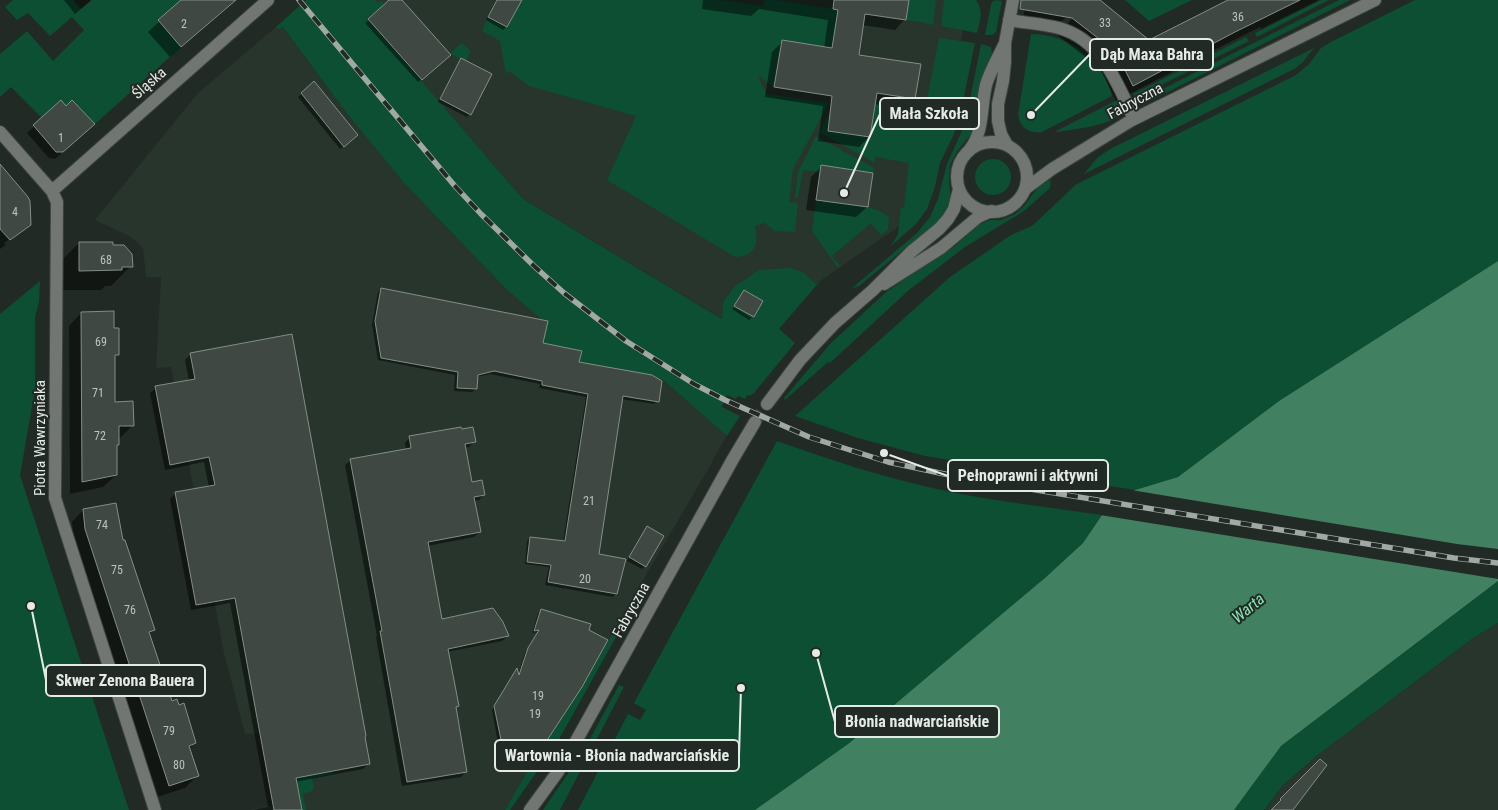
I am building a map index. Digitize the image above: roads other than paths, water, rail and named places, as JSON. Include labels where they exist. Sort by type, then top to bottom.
[{"type":"street","name":"Śląska","points":[[52,190],[268,0]]},
{"type":"street","points":[[970,149],[979,144],[998,142],[1016,151],[1025,165],[1027,182],[1025,189],[1013,205],[1001,210],[979,209],[964,198],[959,189],[957,175],[958,167],[965,154],[976,141],[987,83],[1005,43],[1013,0]]},
{"type":"street","name":"Fabryczna","points":[[1025,189],[1052,169],[1134,119],[1374,0]]},
{"type":"street","points":[[1010,20],[1060,29],[1088,43],[1098,52],[1108,66],[1134,119]]},
{"type":"street","points":[[1005,43],[1005,62],[998,104],[998,121],[1001,134],[1007,145]]},
{"type":"street","points":[[0,132],[52,190]]},
{"type":"street","points":[[767,404],[783,381],[818,340],[948,219],[954,209],[959,189]]},
{"type":"street","name":"Piotra Wawrzyniaka","points":[[52,190],[57,202],[55,498],[155,810]]},
{"type":"street","points":[[873,290],[941,248],[957,236],[972,220],[991,211]]},
{"type":"street","name":"Fabryczna","points":[[530,810],[570,752],[755,422]]},
{"type":"water","name":"Warta","points":[[1498,261],[1498,581],[1281,746],[1234,810],[755,810],[848,744],[1046,577],[1083,543],[1102,515],[1135,490],[1178,477],[1279,401]]},
{"type":"tunnel","points":[[755,422],[767,404]]},
{"type":"railway","points":[[299,0],[454,185],[534,266],[564,293],[626,341],[694,384],[725,400],[809,437],[888,462],[968,479],[1454,558],[1498,563]]},
{"type":"place","name":"Dąb Maxa Bahra","points":[[1031,115]]},
{"type":"place","name":"Mała Szkoła","points":[[844,193]]},
{"type":"place","name":"Pełnoprawni i aktywni","points":[[884,453]]},
{"type":"place","name":"Skwer Zenona Bauera","points":[[31,606]]},
{"type":"place","name":"Błonia nadwarciańskie","points":[[816,653]]},
{"type":"place","name":"Wartownia - Błonia nadwarciańskie","points":[[741,688]]}]
